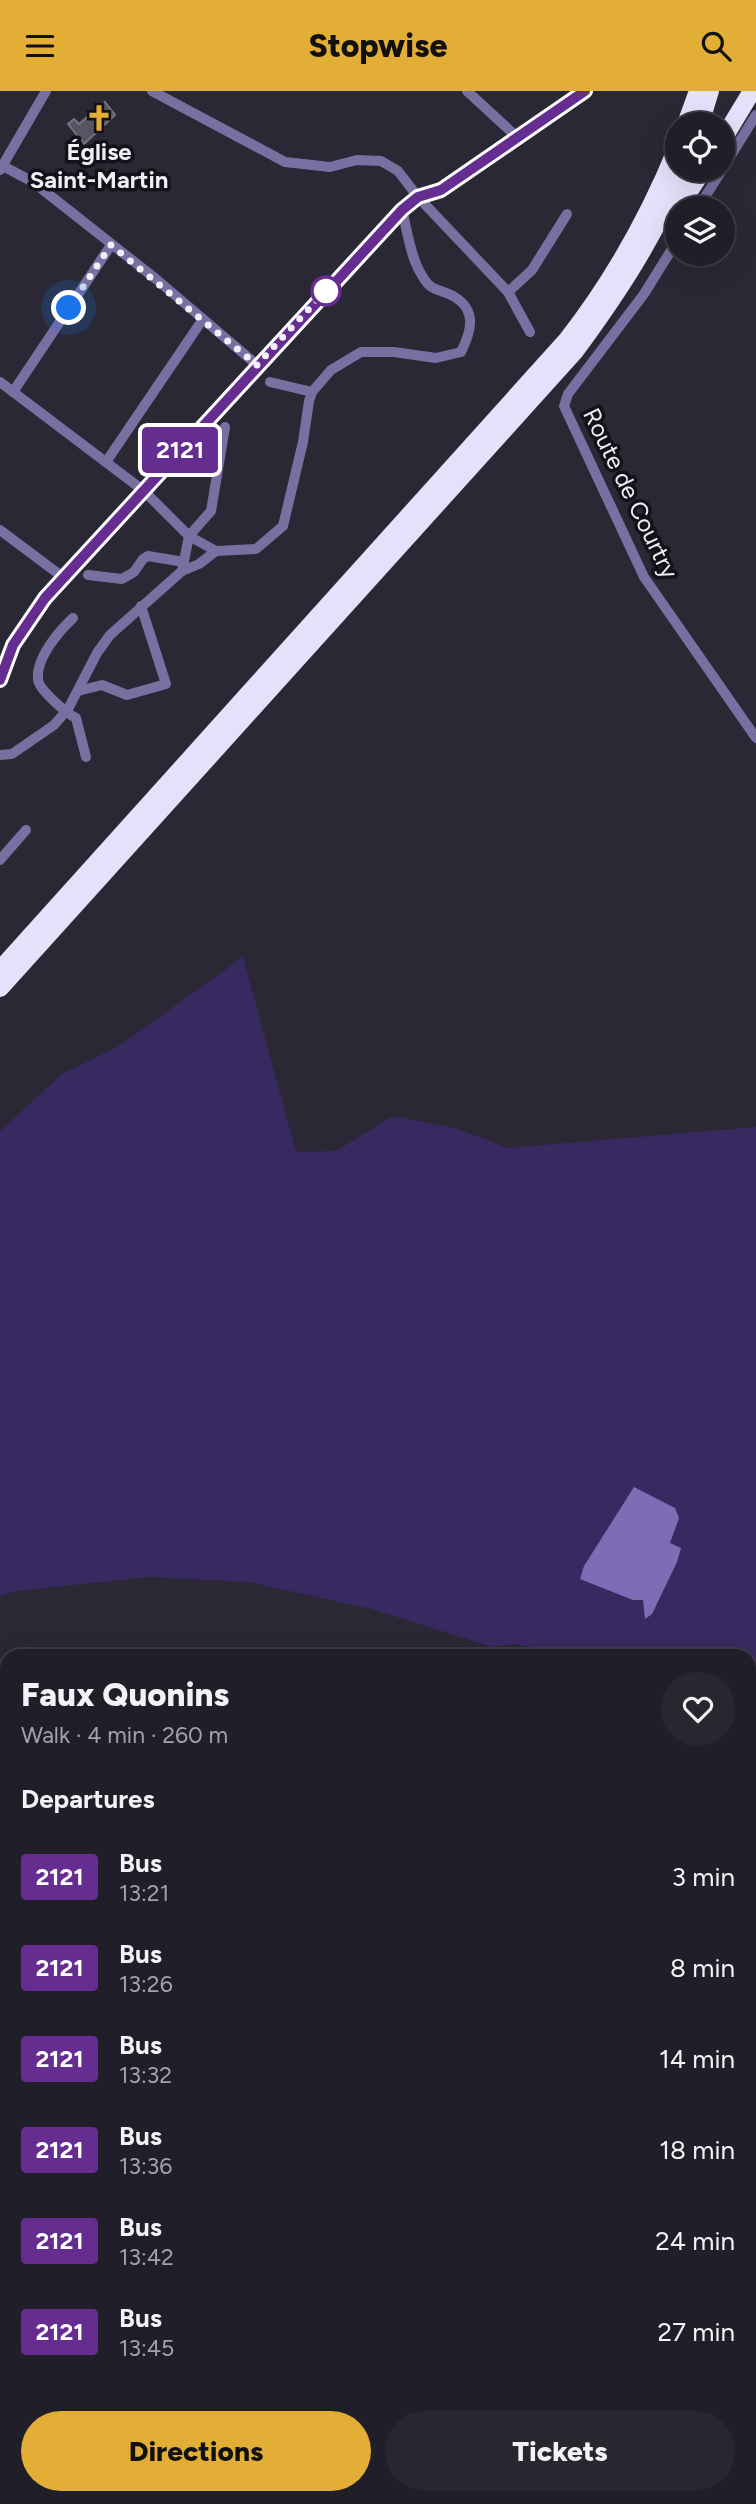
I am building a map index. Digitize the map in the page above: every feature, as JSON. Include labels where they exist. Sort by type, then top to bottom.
[{"type":"highway","points":[[691,112],[698,91]]},
{"type":"highway","points":[[704,112],[710,91]]},
{"type":"highway","points":[[735,119],[752,91]]},
{"type":"highway","points":[[0,970],[566,340],[600,295],[638,234],[665,174]]},
{"type":"highway","points":[[0,988],[575,351],[649,239],[676,182]]},
{"type":"highway","points":[[611,300],[632,281],[665,229]]},
{"type":"street","points":[[46,91],[2,168],[33,182],[257,365]]},
{"type":"street","points":[[152,91],[285,162],[330,167],[357,160],[382,161],[398,171],[418,197],[508,292],[530,332]]},
{"type":"street","points":[[467,91],[518,138]]},
{"type":"street","points":[[562,91],[572,101]]},
{"type":"street","points":[[1,674],[13,645],[32,615],[64,577],[402,210],[418,197],[441,190],[585,91]]},
{"type":"street","points":[[208,120],[216,110]]},
{"type":"street","points":[[735,148],[756,115]]},
{"type":"street","points":[[0,382],[144,491],[188,536],[216,551],[256,549],[283,526],[312,392],[331,370],[361,352],[394,352],[436,358],[461,352],[472,331],[468,309],[453,296],[432,289],[418,271],[402,210]]},
{"type":"street","points":[[508,292],[532,270],[567,213]]},
{"type":"street","points":[[13,392],[111,245]]},
{"type":"street","name":"Route de Courtry","points":[[665,260],[644,294],[568,394],[564,406],[644,577],[756,738]]},
{"type":"street","points":[[106,463],[203,319]]},
{"type":"street","points":[[270,382],[312,392]]},
{"type":"street","points":[[0,755],[12,754],[31,743],[66,712],[97,653],[110,635],[164,589],[183,566],[188,536],[211,511],[225,427]]},
{"type":"street","points":[[0,530],[64,577]]},
{"type":"street","points":[[88,575],[122,579],[134,572],[143,559],[148,557],[183,566],[199,563],[216,551]]},
{"type":"street","points":[[78,691],[102,685],[127,695],[166,684],[141,606]]},
{"type":"street","points":[[73,618],[53,637],[37,676],[38,684],[75,718],[86,757]]},
{"type":"street","points":[[0,860],[26,830]]},
{"type":"shaded area","points":[[243,957],[296,1152],[336,1151],[393,1116],[458,1129],[508,1148],[756,1127],[756,1649],[537,1649],[517,1644],[492,1647],[372,1609],[248,1582],[149,1577],[17,1591],[0,1596],[0,1131],[62,1074],[119,1046]]},
{"type":"shaded area","points":[[634,1487],[675,1508],[679,1518],[670,1543],[681,1548],[677,1562],[652,1614],[645,1619],[643,1600],[633,1600],[580,1579],[584,1566]]},
{"type":"building","name":"Église Saint-Martin","points":[[105,102],[115,115],[84,144],[68,124],[74,119],[79,124]]},
{"type":"bus line","name":"2121","points":[[0,680],[13,645],[45,598],[402,210],[418,197],[441,190],[585,91]]},
{"type":"place","name":"Église Saint-Martin","points":[[99,118]]},
{"type":"route","points":[[69,308],[111,245],[156,279],[257,365],[333,283],[326,291]]}]
